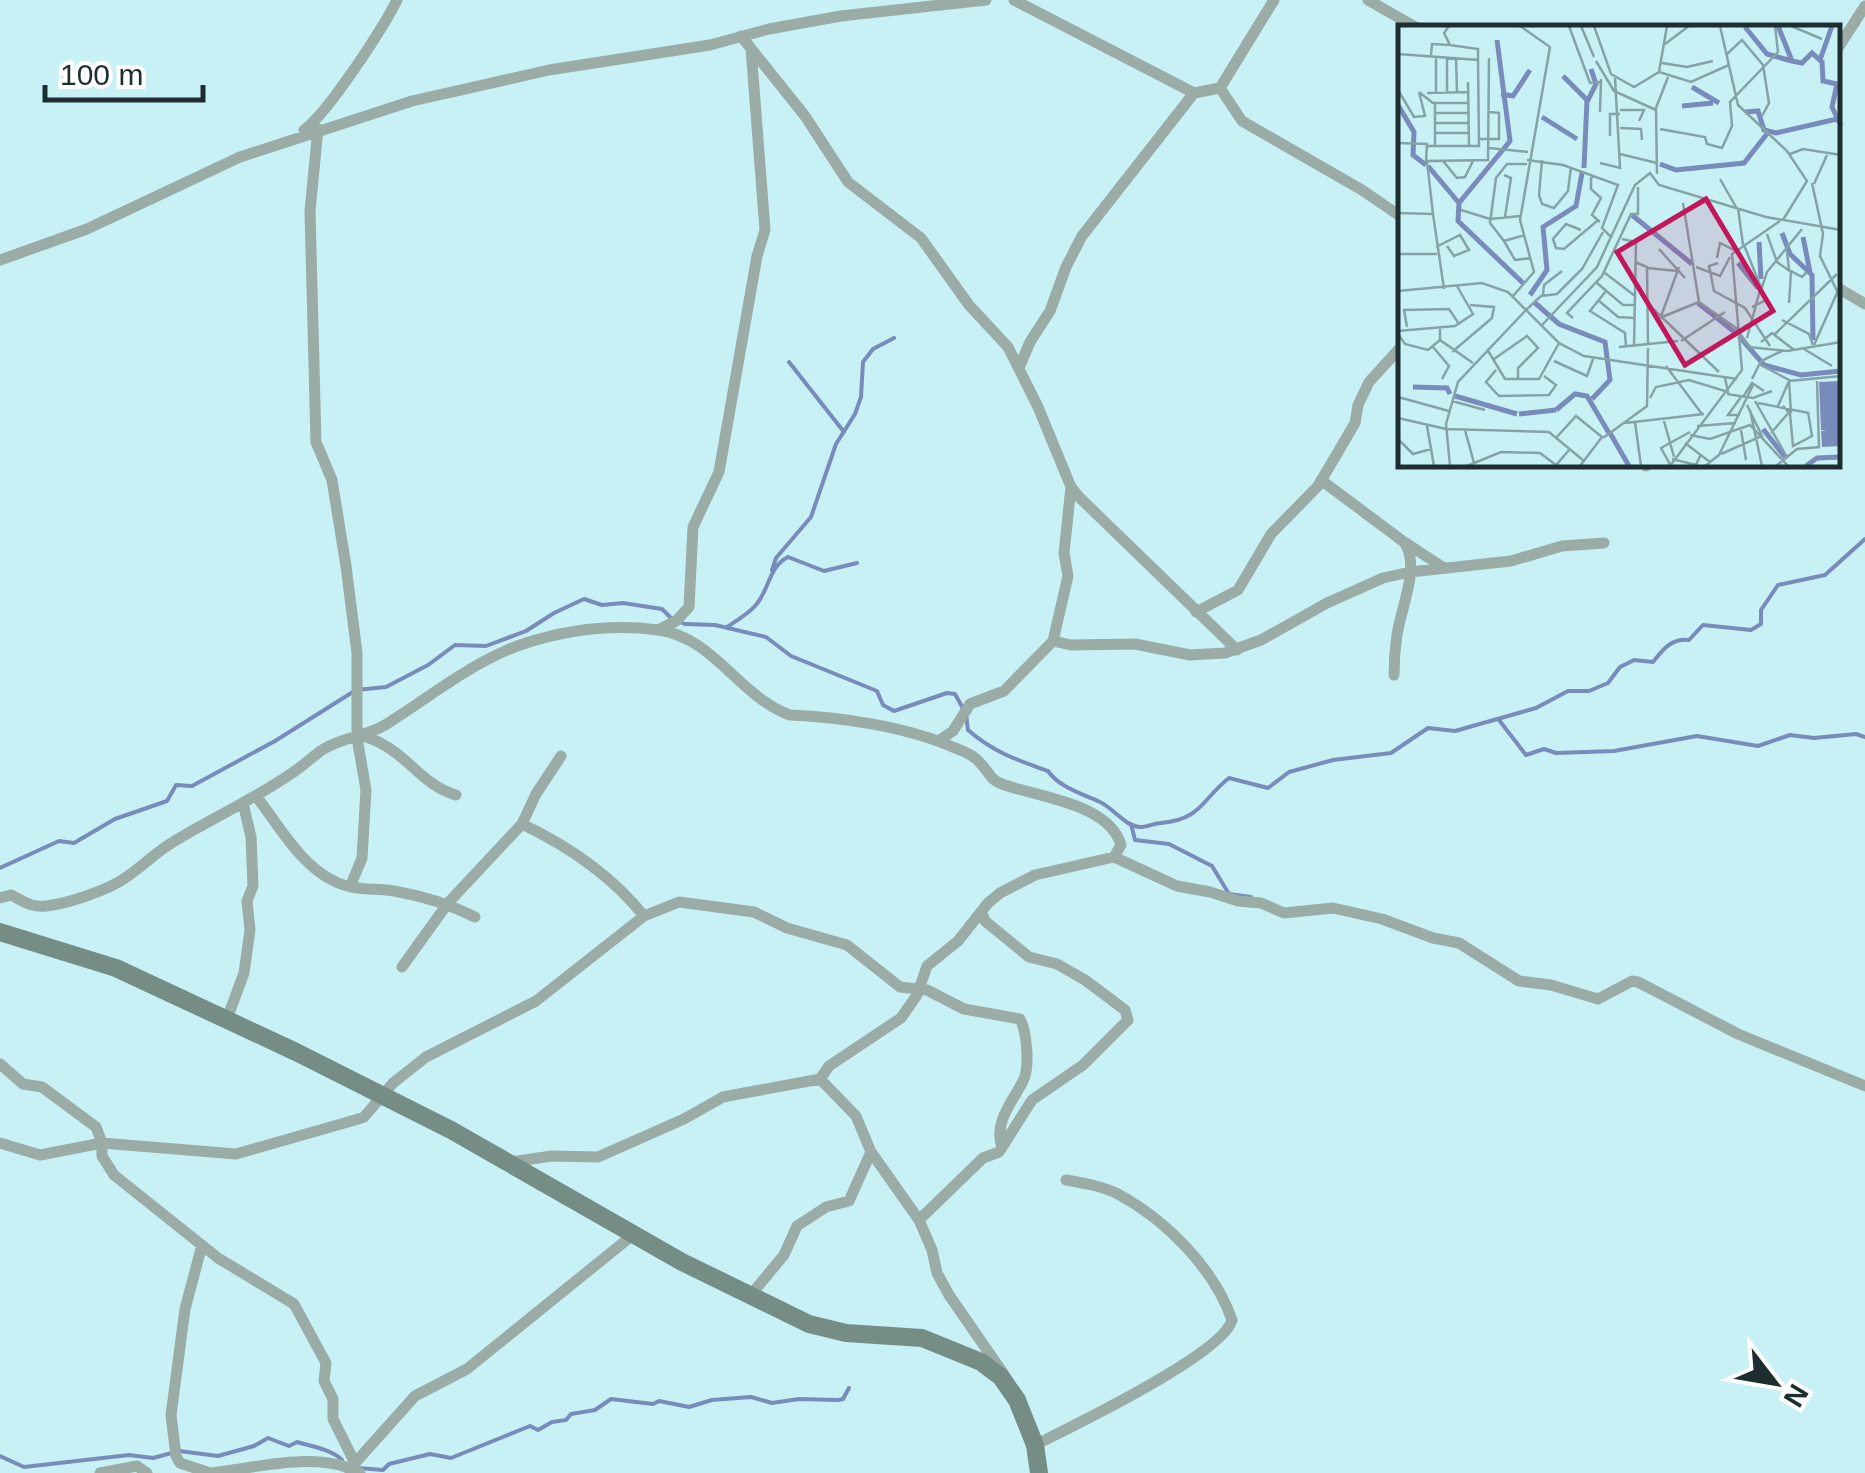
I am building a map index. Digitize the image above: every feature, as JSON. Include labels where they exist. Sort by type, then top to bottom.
[{"type":"street","points":[[289,140],[326,109],[397,0]]},
{"type":"street","points":[[0,260],[87,230],[240,157],[412,101],[549,70],[662,54],[846,15],[986,0]]},
{"type":"street","points":[[1014,0],[1194,93],[1220,88],[1274,0]]},
{"type":"street","points":[[1369,0],[1412,25]]},
{"type":"street","points":[[1840,45],[1865,6]]},
{"type":"street","points":[[741,36],[805,116],[848,182],[920,238],[969,306],[1008,346],[1070,487],[1237,650]]},
{"type":"street","points":[[659,630],[676,622],[688,607],[693,528],[718,472],[764,230],[751,49]]},
{"type":"street","points":[[1220,88],[1242,121],[1398,215]]},
{"type":"street","points":[[1019,368],[1050,311],[1082,236],[1194,93]]},
{"type":"street","points":[[318,130],[310,212],[316,442],[332,480],[346,566],[357,653],[364,766],[366,816],[362,858],[350,886]]},
{"type":"street","points":[[1840,289],[1865,304]]},
{"type":"street","points":[[1196,612],[1238,590],[1270,534],[1321,480],[1355,423],[1369,382],[1398,350]]},
{"type":"street","points":[[1321,480],[1444,568]]},
{"type":"street","points":[[938,742],[962,721],[970,704],[1004,690],[1053,641],[1068,576],[1064,553],[1070,487]]},
{"type":"street","points":[[1394,675],[1397,631],[1410,572],[1411,557],[1404,542]]},
{"type":"street","points":[[1053,641],[1071,645],[1134,644],[1190,655],[1237,650],[1350,592],[1410,572],[1500,563],[1562,546],[1604,543]]},
{"type":"street","points":[[0,898],[11,895],[30,905],[48,906],[120,882],[171,843],[256,796],[323,750],[342,740],[360,737],[424,702],[444,685],[524,644],[590,628],[676,634],[709,652],[739,684],[776,710],[909,730],[977,759],[991,780],[1071,803],[1104,822],[1114,830],[1121,845],[1114,857]]},
{"type":"street","points":[[360,737],[392,748],[428,781],[456,795]]},
{"type":"street","points":[[402,968],[448,904],[522,824],[561,756]]},
{"type":"street","points":[[256,796],[308,862],[330,879],[448,904],[475,917]]},
{"type":"street","points":[[227,1019],[244,973],[250,930],[247,902],[254,886],[251,837],[243,803]]},
{"type":"street","points":[[522,824],[553,840],[608,879],[644,916]]},
{"type":"street","points":[[510,1162],[552,1156],[598,1156],[684,1119],[722,1096],[820,1079],[836,1061],[894,1025],[914,1002],[927,966],[958,941],[1000,893],[1034,876],[1114,857],[1167,883],[1238,901],[1261,902],[1284,913],[1333,908],[1459,943],[1519,982],[1550,985],[1598,999],[1632,981],[1638,982],[1738,1034],[1865,1086]]},
{"type":"street","points":[[0,1142],[40,1155],[102,1142],[236,1154],[355,1120],[364,1116],[381,1095],[426,1056],[536,1001],[644,916],[679,902],[754,912],[787,928],[847,945],[894,983],[906,988],[920,988],[956,1006],[1013,1015],[1024,1026],[1025,1074],[1006,1109],[999,1140],[1002,1147]]},
{"type":"street","points":[[920,1220],[983,1158],[996,1154],[1032,1100],[1083,1064],[1126,1024],[1129,1016],[1085,980],[1057,964],[1029,957],[985,921],[982,913]]},
{"type":"street","points":[[0,932],[116,968],[227,1019],[510,1162],[749,1297],[833,1331],[922,1338],[943,1344],[981,1362],[1010,1388]]},
{"type":"street","points":[[0,1064],[23,1084],[42,1087],[96,1127],[102,1156],[114,1176],[202,1245],[297,1308],[326,1363],[324,1381],[332,1399],[333,1419],[354,1469]]},
{"type":"street","points":[[820,1079],[856,1116],[871,1152],[920,1220],[937,1273],[1010,1388],[1036,1446],[1040,1473]]},
{"type":"street","points":[[749,1297],[784,1255],[797,1226],[826,1207],[849,1201],[871,1152]]},
{"type":"street","points":[[1036,1446],[1162,1376],[1226,1333],[1232,1320],[1210,1279],[1171,1233],[1118,1194],[1066,1180]]},
{"type":"street","points":[[354,1469],[415,1396],[467,1369],[634,1234]]},
{"type":"street","points":[[202,1245],[188,1293],[172,1390],[172,1436],[180,1463],[210,1473],[283,1464],[321,1463],[354,1469]]},
{"type":"street","points":[[100,1473],[137,1466],[148,1473]]},
{"type":"waterway","points":[[772,570],[776,558],[811,517],[836,444],[861,397],[863,362],[873,349],[894,338]]},
{"type":"waterway","points":[[789,362],[844,432]]},
{"type":"waterway","points":[[0,868],[59,841],[74,843],[115,819],[167,801],[176,785],[192,786],[275,741],[356,690],[386,687],[428,665],[455,645],[486,646],[526,631],[584,599],[602,605],[623,603],[662,609],[685,624],[715,625],[766,637],[791,656],[877,691],[883,705],[894,711],[947,693],[955,694],[966,714],[968,730],[977,738],[1006,755],[1048,771],[1065,786],[1141,827],[1175,821],[1193,813],[1229,778],[1268,788],[1289,772],[1333,760],[1391,753],[1428,728],[1455,731],[1536,708],[1568,691],[1589,691],[1608,683],[1620,667],[1634,660],[1653,662],[1668,645],[1689,640],[1703,625],[1751,630],[1761,624],[1761,610],[1778,585],[1825,575],[1865,539]]},
{"type":"waterway","points":[[727,627],[755,606],[781,561],[788,557],[824,571],[857,563]]},
{"type":"waterway","points":[[1499,720],[1526,755],[1544,749],[1556,753],[1614,751],[1697,736],[1758,746],[1790,735],[1865,737]]},
{"type":"waterway","points":[[1131,824],[1135,840],[1169,844],[1212,866],[1229,894],[1251,897]]},
{"type":"waterway","points":[[358,1468],[383,1470],[389,1464],[430,1454],[451,1458],[530,1426],[538,1430],[566,1420],[571,1414],[595,1410],[611,1399],[689,1407],[712,1400],[751,1397],[772,1403],[838,1400],[843,1399],[849,1388]]},
{"type":"waterway","points":[[0,1456],[24,1467],[129,1455],[153,1458],[179,1451],[218,1456],[268,1438],[289,1446],[297,1442],[315,1447],[342,1460]]}]
